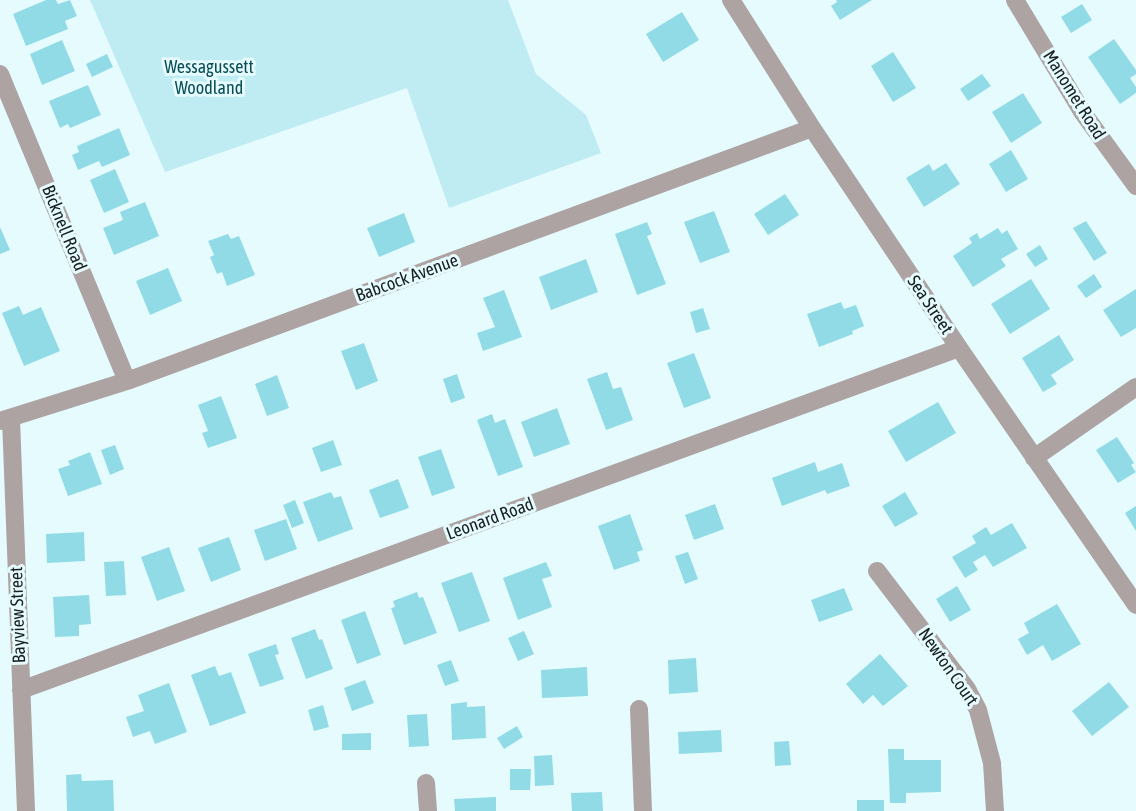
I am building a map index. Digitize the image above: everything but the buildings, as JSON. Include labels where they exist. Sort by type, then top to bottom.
[{"type":"street","name":"Sea Street","points":[[731,0],[812,128],[959,348],[1136,605]]},
{"type":"street","name":"Manomet Road","points":[[1015,0],[1083,113],[1136,186]]},
{"type":"street","name":"Bicknell Road","points":[[0,74],[127,381]]},
{"type":"street","name":"Babcock Avenue","points":[[5,420],[127,381],[812,128]]},
{"type":"street","name":"Leonard Road","points":[[21,690],[959,348]]},
{"type":"street","points":[[1034,458],[1136,387]]},
{"type":"street","name":"Bayview Street","points":[[5,420],[26,811]]},
{"type":"street","name":"Newton Court","points":[[877,571],[967,689],[978,710],[992,764],[995,811]]},
{"type":"street","points":[[639,709],[644,811]]},
{"type":"street","points":[[426,783],[428,811]]},
{"type":"green space","name":"Wessagussett Woodland","points":[[90,0],[508,0],[536,74],[586,115],[601,153],[449,208],[407,88],[165,172]]}]
